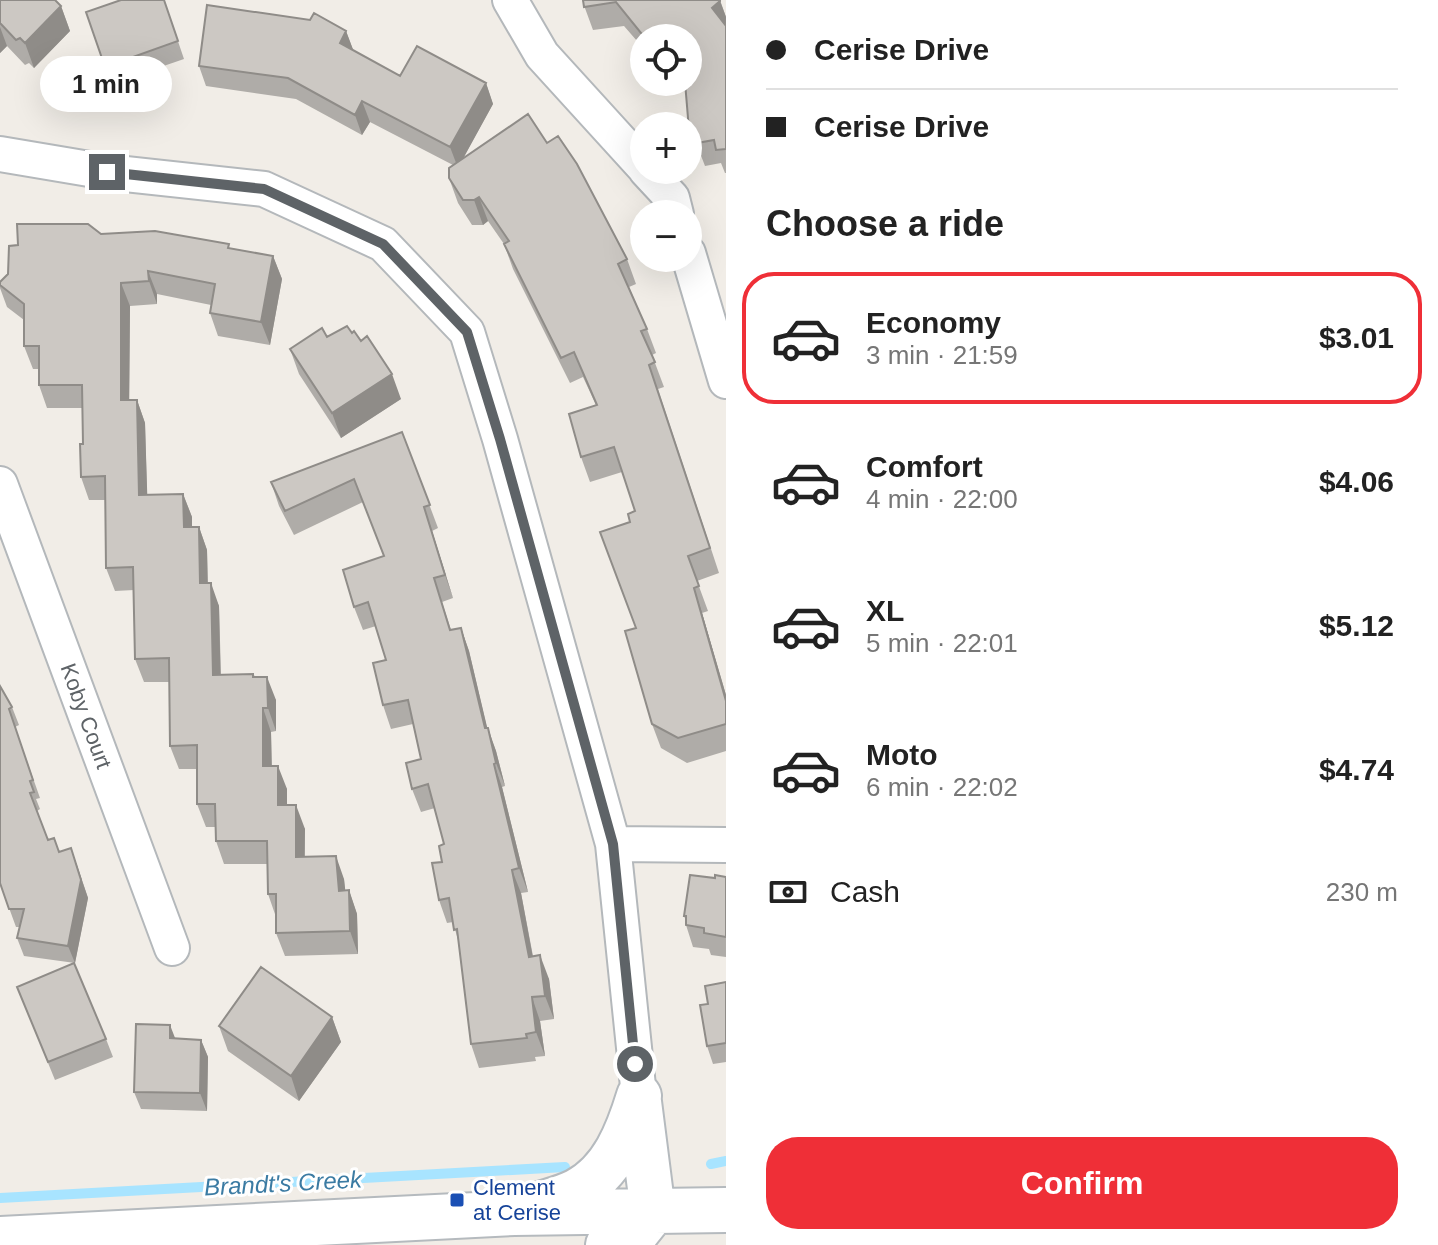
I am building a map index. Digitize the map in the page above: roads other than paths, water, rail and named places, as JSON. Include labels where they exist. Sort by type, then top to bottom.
[{"type":"main road","points":[[608,1245],[633,1237],[653,1212],[639,1096]]},
{"type":"main road","points":[[514,1213],[578,1191],[604,1168],[617,1153],[639,1096]]},
{"type":"main road","points":[[0,1239],[514,1213],[726,1210]]},
{"type":"street","points":[[510,0],[542,55],[630,152]]},
{"type":"street","points":[[0,154],[107,172],[264,189],[383,244],[467,332],[613,844],[639,1096]]},
{"type":"street","points":[[659,184],[672,200]]},
{"type":"street","points":[[694,272],[726,381]]},
{"type":"street","name":"Koby Court","points":[[0,484],[172,948]]},
{"type":"street","points":[[613,844],[726,845]]},
{"type":"waterway","name":"Brandt's Creek","points":[[711,1164],[726,1161]]},
{"type":"waterway","name":"Brandt's Creek","points":[[0,1198],[565,1167]]},
{"type":"place","name":"Clement at Cerise","points":[[457,1200]]}]
